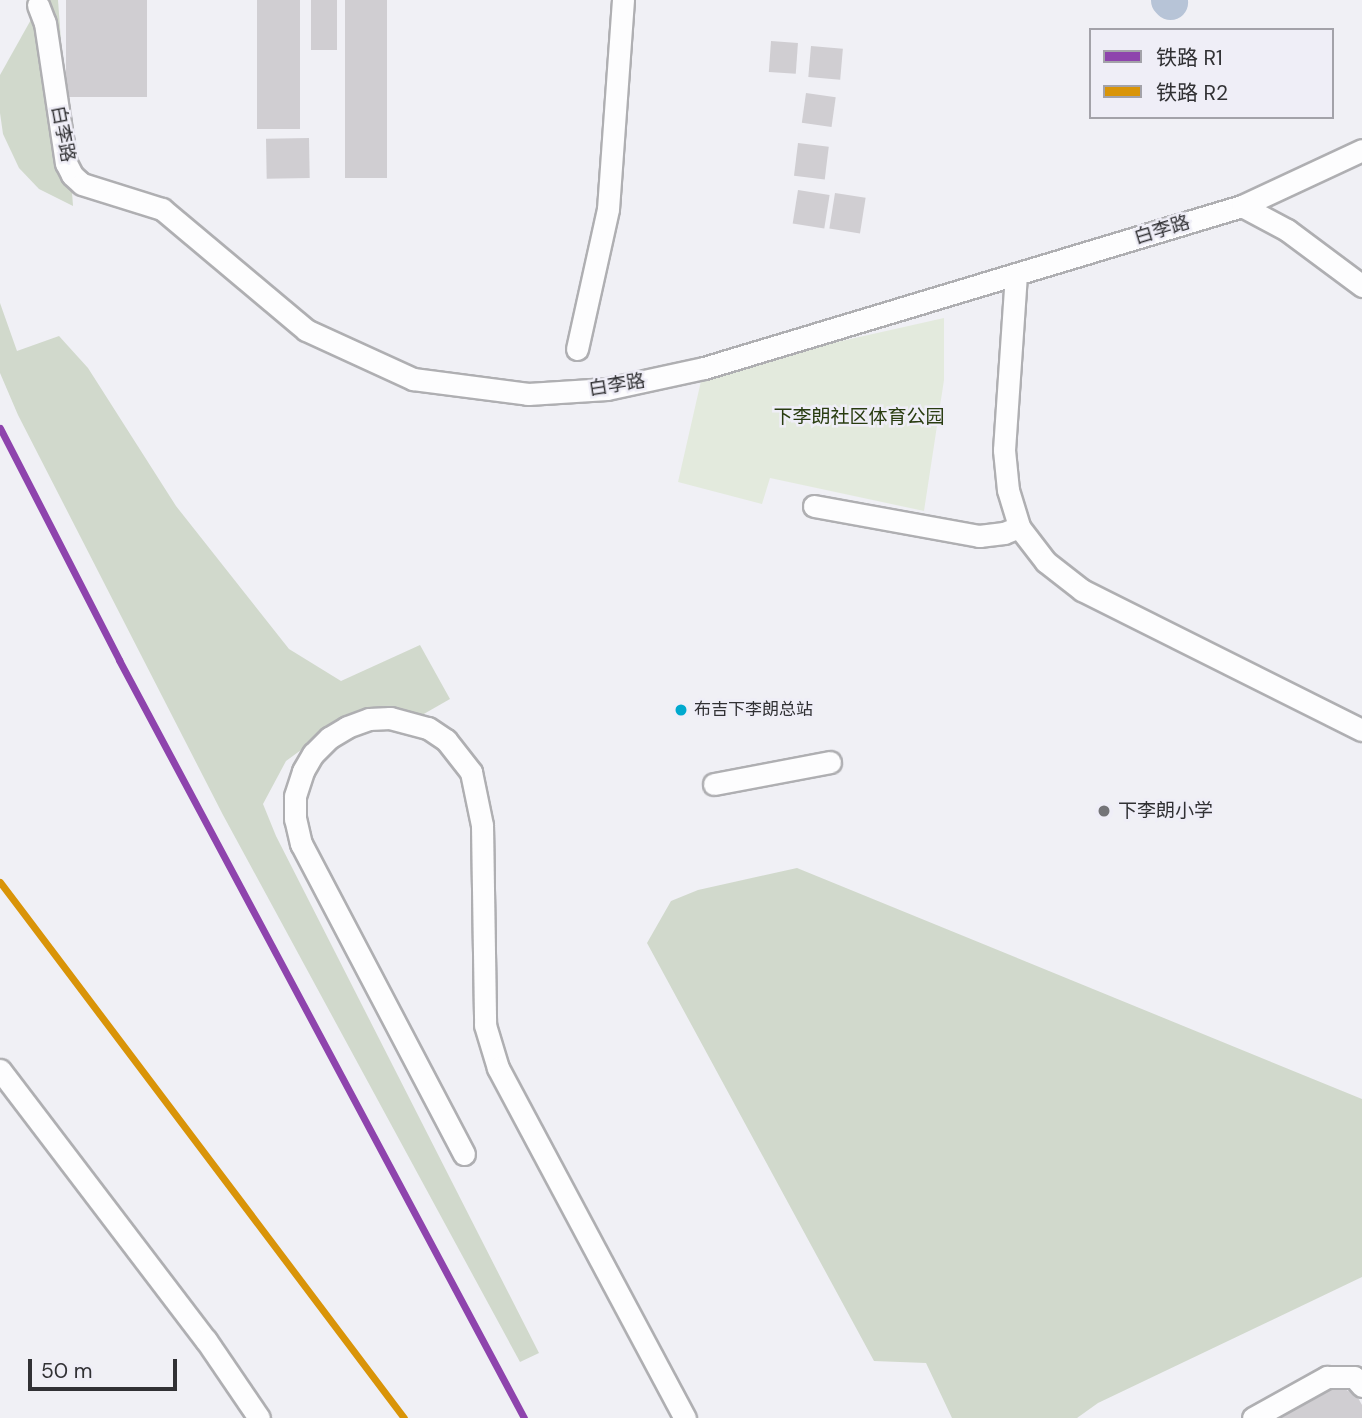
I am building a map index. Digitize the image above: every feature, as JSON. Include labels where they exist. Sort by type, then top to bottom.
[{"type":"street","points":[[577,349],[608,209],[622,0]]},
{"type":"street","name":"白李路","points":[[38,5],[45,23],[66,163],[72,175],[82,184],[162,209],[306,330],[413,379],[528,394],[607,389],[704,368],[1242,206],[1362,150]]},
{"type":"street","points":[[1242,206],[1287,230],[1362,286]]},
{"type":"street","points":[[1016,274],[1003,450],[1007,490],[1019,527],[1046,562],[1082,590],[1362,730]]},
{"type":"street","points":[[814,506],[979,536],[1004,533],[1019,527]]},
{"type":"street","points":[[464,1154],[301,844],[295,819],[295,796],[303,771],[313,754],[329,738],[347,727],[369,719],[400,719],[428,727],[446,740],[471,772],[482,825],[485,1025],[498,1068],[528,1130],[685,1418]]},
{"type":"street","points":[[714,784],[830,762]]},
{"type":"street","points":[[0,1070],[206,1340],[260,1418]]},
{"type":"street","points":[[1253,1418],[1327,1377],[1354,1377],[1362,1386]]},
{"type":"green space","name":"下李朗社区体育公园","points":[[944,318],[944,380],[924,511],[770,478],[762,504],[678,482],[701,381],[806,349]]},
{"type":"shaded area","points":[[42,0],[58,0],[73,206],[39,189],[19,168],[3,134],[0,75]]},
{"type":"shaded area","points":[[0,303],[17,351],[59,336],[88,368],[176,506],[289,649],[341,681],[420,645],[450,699],[422,715],[394,710],[342,720],[286,761],[263,804],[276,836],[539,1353],[520,1362],[223,815],[18,415],[0,373]]},
{"type":"shaded area","points":[[797,868],[1362,1099],[1362,1277],[1098,1403],[1077,1418],[952,1418],[926,1363],[874,1361],[647,943],[671,901],[698,890]]},
{"type":"building","points":[[66,0],[147,0],[147,97],[66,97]]},
{"type":"building","points":[[257,0],[300,0],[300,129],[257,129]]},
{"type":"building","points":[[311,0],[337,0],[337,50],[311,50]]},
{"type":"building","points":[[345,0],[387,0],[387,178],[345,178]]},
{"type":"building","points":[[771,41],[798,43],[796,74],[769,72]]},
{"type":"building","points":[[811,46],[843,49],[840,80],[808,77]]},
{"type":"building","points":[[806,93],[836,97],[832,127],[802,123]]},
{"type":"building","points":[[309,138],[310,178],[267,179],[266,139]]},
{"type":"building","points":[[798,143],[829,147],[825,180],[794,176]]},
{"type":"building","points":[[798,190],[830,195],[824,229],[793,224]]},
{"type":"building","points":[[835,193],[866,198],[860,233],[829,229]]},
{"type":"building","points":[[1326,1388],[1343,1388],[1357,1396],[1362,1405],[1362,1418],[1275,1418]]},
{"type":"rail line","name":"R1","points":[[0,428],[119,660],[524,1418]]},
{"type":"rail line","name":"R2","points":[[0,882],[404,1418]]},
{"type":"place","name":"布吉下李朗总站","points":[[681,710]]},
{"type":"place","name":"下李朗小学","points":[[1104,811]]}]
